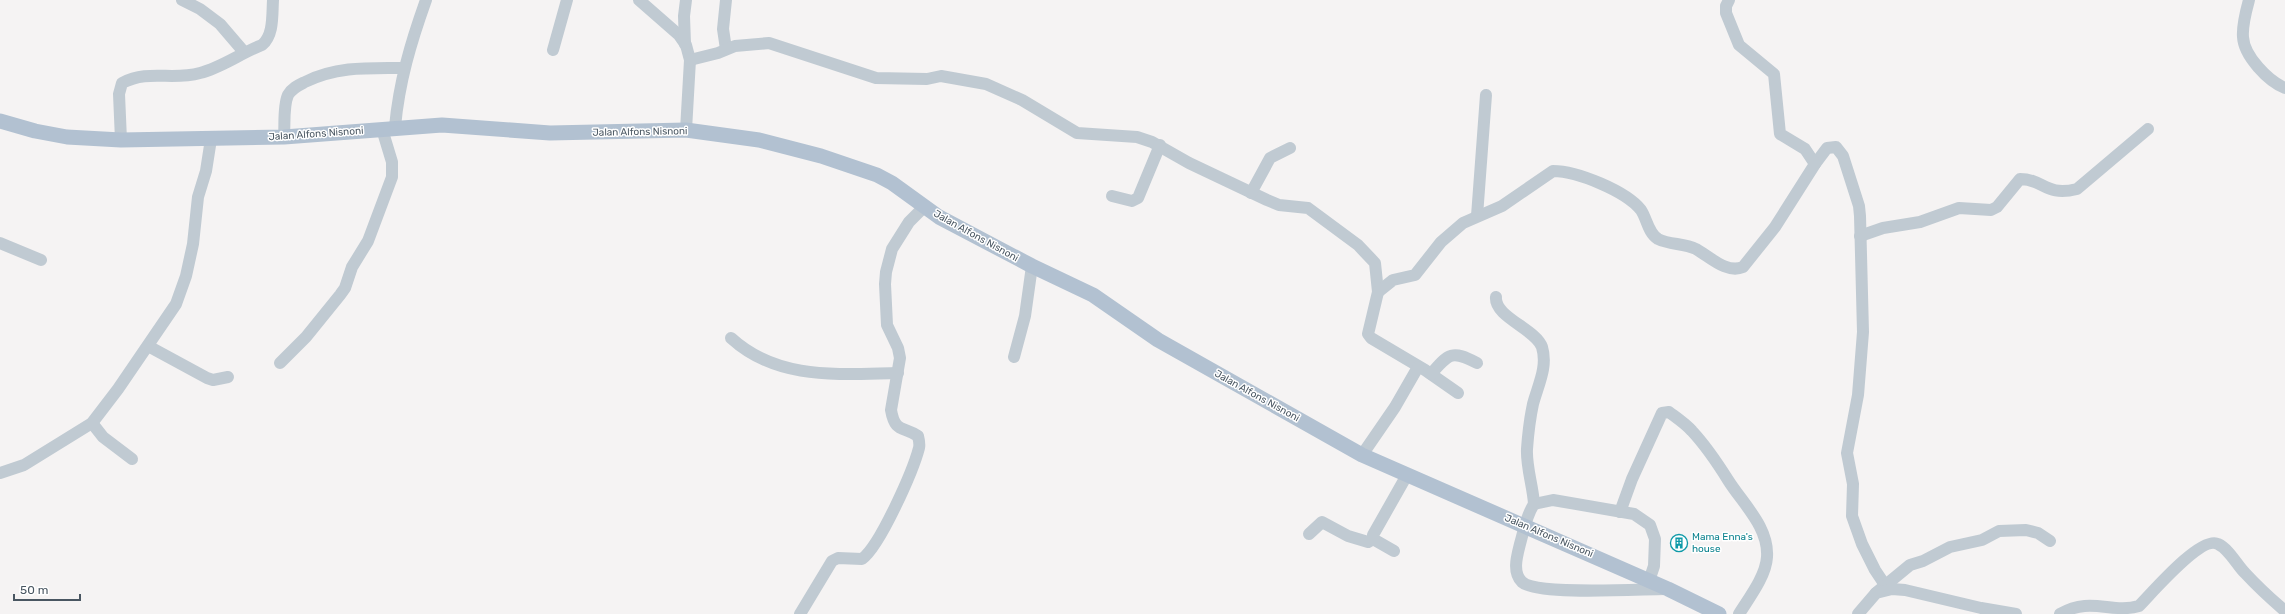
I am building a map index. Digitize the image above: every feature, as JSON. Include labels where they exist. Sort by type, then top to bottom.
[{"type":"main road","name":"Jalan Alfons Nisnoni","points":[[0,121],[35,131],[67,137],[121,140],[284,137],[442,125],[578,134],[686,130],[759,140],[821,156],[877,175],[892,183],[939,217],[1032,266],[1093,295],[1158,340],[1362,455],[1649,580],[1719,614]]},
{"type":"street","points":[[182,0],[200,9],[220,24],[244,52]]},
{"type":"street","points":[[121,140],[119,94],[122,83],[144,75],[177,77],[201,73],[262,45],[267,40],[270,32],[273,0]]},
{"type":"street","points":[[280,363],[306,337],[345,288],[352,267],[368,241],[393,170],[389,128],[398,99],[411,40],[426,0]]},
{"type":"street","points":[[553,50],[567,0]]},
{"type":"street","points":[[639,0],[679,35],[686,45]]},
{"type":"street","points":[[686,0],[684,16],[686,45],[690,60],[686,130]]},
{"type":"street","points":[[726,0],[723,29],[726,49]]},
{"type":"street","points":[[1729,0],[1726,6],[1726,13],[1739,45],[1774,74],[1780,134],[1805,149],[1816,164]]},
{"type":"street","points":[[2249,0],[2243,39],[2254,61],[2274,82],[2285,88]]},
{"type":"street","points":[[690,60],[718,53],[726,49],[769,43],[876,78],[927,79],[951,76],[986,84],[1007,93],[1077,133],[1137,137],[1160,145],[1189,163],[1279,205],[1308,208],[1358,245],[1375,263],[1378,292],[1368,334],[1381,346],[1431,374],[1458,393]]},
{"type":"street","points":[[284,137],[286,102],[288,95],[296,86],[330,72],[349,68],[404,68]]},
{"type":"street","points":[[1477,216],[1486,94]]},
{"type":"street","points":[[1860,236],[1883,228],[1920,222],[1958,208],[1991,210],[1997,207],[2020,179],[2028,179],[2050,191],[2064,192],[2077,189],[2148,129]]},
{"type":"street","points":[[0,473],[24,464],[92,422],[118,389],[176,304],[186,276],[193,244],[198,196],[206,171],[212,139]]},
{"type":"street","points":[[1112,196],[1132,201],[1138,198],[1160,145]]},
{"type":"street","points":[[1378,292],[1393,280],[1415,275],[1441,242],[1463,222],[1502,206],[1547,174],[1555,171],[1610,188],[1622,194],[1633,201],[1642,212],[1648,226],[1657,238],[1692,247],[1734,270],[1743,267],[1756,253],[1827,148],[1833,146],[1840,150],[1859,206],[1860,236],[1863,332],[1858,395],[1847,453],[1852,471],[1852,516],[1855,527],[1875,570],[1881,589]]},
{"type":"street","points":[[1251,193],[1270,158],[1290,148]]},
{"type":"street","points":[[800,614],[832,561],[838,558],[862,559],[868,555],[875,545],[920,447],[918,436],[901,430],[895,424],[891,410],[900,358],[898,348],[887,325],[885,284],[886,272],[892,249],[909,222],[925,206]]},
{"type":"street","points":[[0,243],[41,260]]},
{"type":"street","points":[[1014,357],[1025,316],[1032,266]]},
{"type":"street","points":[[1496,297],[1496,301],[1507,315],[1537,338],[1542,348],[1542,374],[1533,404],[1527,449],[1534,504],[1528,514],[1516,560],[1516,569],[1520,580],[1528,586],[1542,589],[1590,591],[1668,589]]},
{"type":"street","points":[[731,338],[738,345],[768,362],[800,372],[820,374],[898,373]]},
{"type":"street","points":[[148,346],[207,378],[213,380],[228,377]]},
{"type":"street","points":[[1431,374],[1444,358],[1452,354],[1461,355],[1477,363]]},
{"type":"street","points":[[1362,455],[1395,407],[1418,367]]},
{"type":"street","points":[[1620,512],[1632,479],[1662,413],[1667,412],[1692,431],[1722,469],[1728,480],[1748,507],[1761,531],[1767,550],[1766,564],[1739,614]]},
{"type":"street","points":[[92,422],[103,437],[132,459]]},
{"type":"street","points":[[1373,539],[1373,535],[1407,475]]},
{"type":"street","points":[[1534,504],[1553,500],[1634,514],[1650,525],[1653,532],[1656,551],[1654,566],[1649,580]]},
{"type":"street","points":[[1309,534],[1322,522],[1348,536],[1368,542],[1373,539]]},
{"type":"street","points":[[1858,614],[1881,589],[1910,565],[1923,561],[1950,547],[1982,540],[1999,531],[2026,530],[2038,534],[2050,541]]},
{"type":"street","points":[[1373,539],[1394,551]]},
{"type":"street","points":[[2060,614],[2082,605],[2129,609],[2139,606],[2182,561],[2201,548],[2214,543],[2221,546],[2255,583],[2285,611]]},
{"type":"street","points":[[1881,589],[1905,590],[1988,610],[2016,614]]},
{"type":"place","name":"Mama Enna's house","points":[[1679,543]]}]
